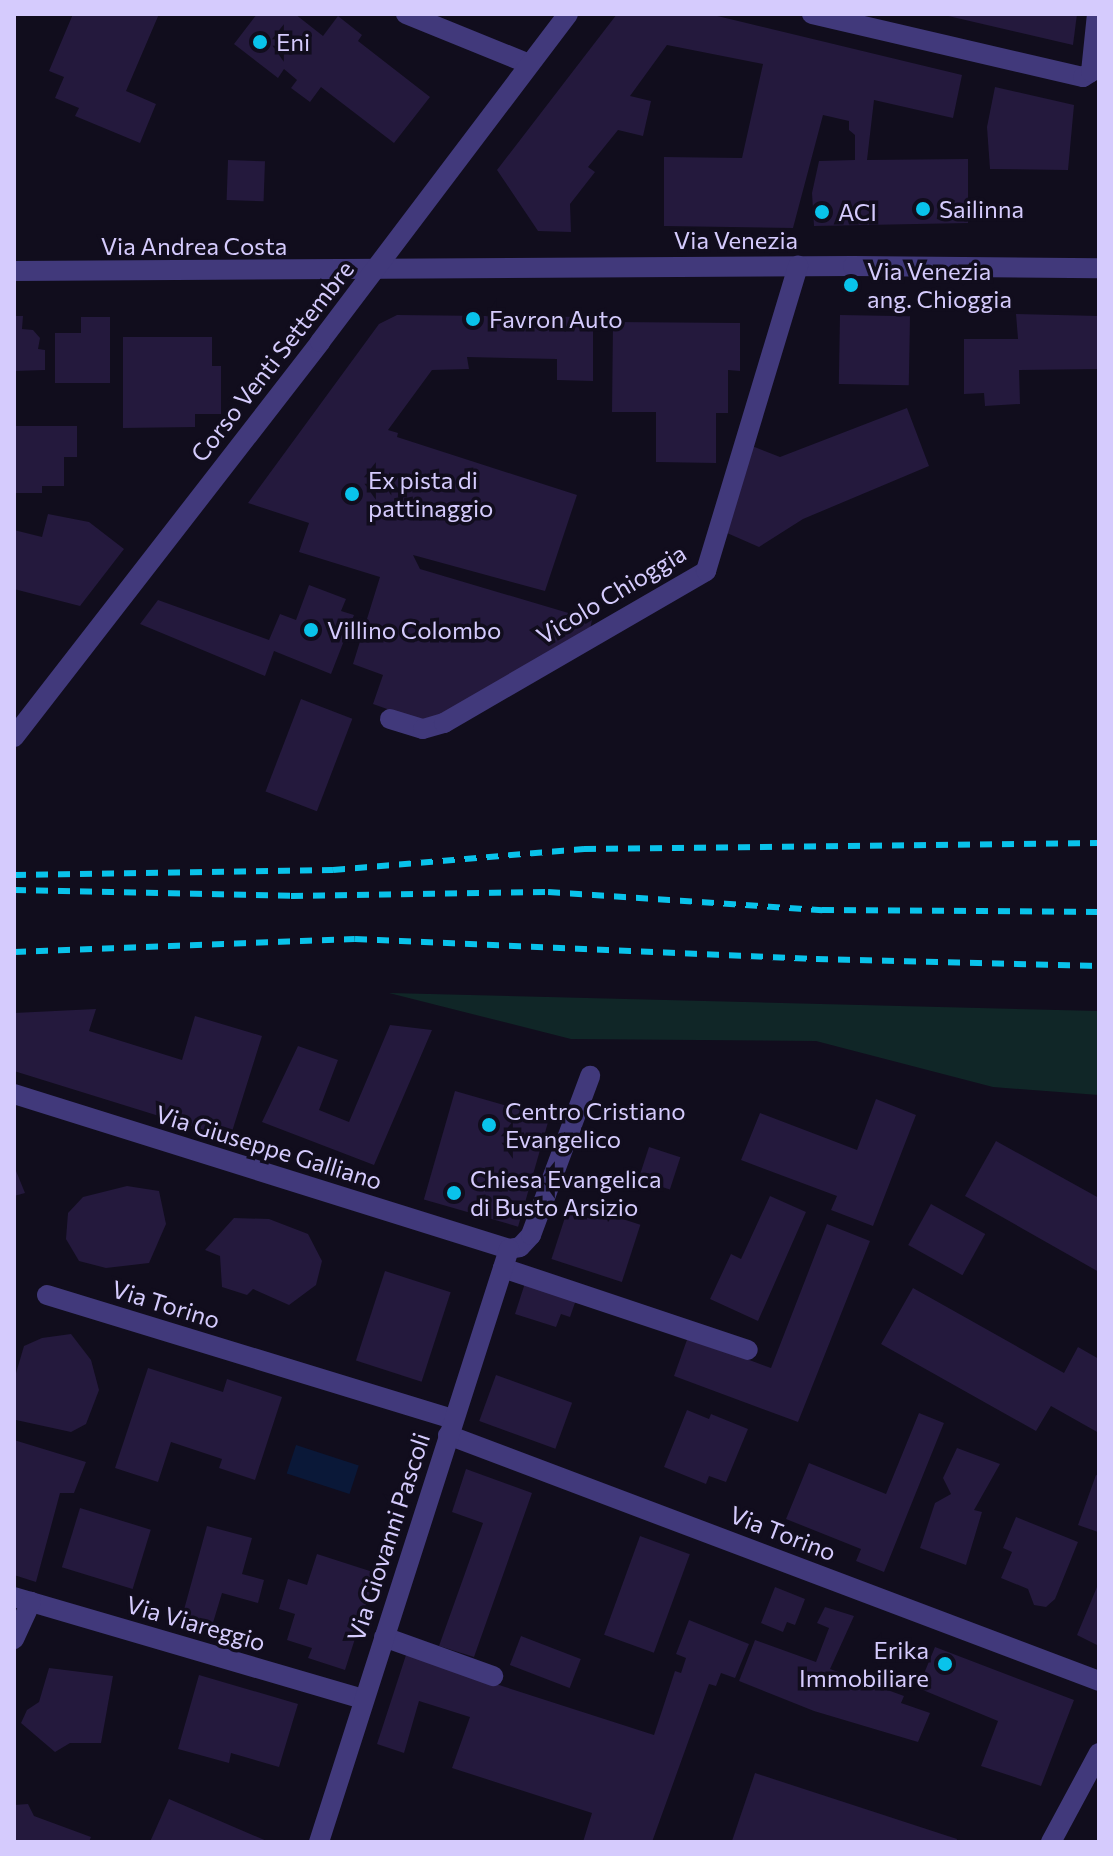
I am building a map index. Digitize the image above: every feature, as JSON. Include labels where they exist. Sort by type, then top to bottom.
[{"type":"street","points":[[406,14],[529,64]]},
{"type":"street","name":"Corso Venti Settembre","points":[[14,737],[568,14]]},
{"type":"street","points":[[812,14],[1083,77],[1091,72],[1097,14]]},
{"type":"street","name":"Via Venezia","points":[[374,271],[798,266],[1099,268]]},
{"type":"street","name":"Vicolo Chioggia","points":[[390,719],[423,729],[444,723],[706,571],[798,266]]},
{"type":"street","name":"Via Andrea Costa","points":[[14,271],[374,271]]},
{"type":"street","points":[[506,1259],[529,1238],[590,1076]]},
{"type":"street","name":"Via Giuseppe Galliano","points":[[14,1094],[506,1259],[748,1350]]},
{"type":"street","name":"Via Giovanni Pascoli","points":[[319,1842],[506,1259]]},
{"type":"street","name":"Via Torino","points":[[47,1295],[450,1427],[1099,1681]]},
{"type":"street","points":[[14,1639],[22,1599]]},
{"type":"street","name":"Via Viareggio","points":[[22,1599],[363,1699]]},
{"type":"street","points":[[384,1637],[493,1676]]},
{"type":"street","points":[[1051,1842],[1099,1753]]},
{"type":"green space","points":[[389,993],[1099,1011],[1099,1095],[993,1087],[816,1041],[571,1039]]},
{"type":"water","points":[[296,1445],[359,1465],[349,1494],[287,1474]]},
{"type":"building","points":[[73,14],[159,14],[126,91],[156,104],[140,143],[75,116],[79,108],[55,98],[64,77],[49,71]]},
{"type":"building","points":[[257,14],[295,14],[323,36],[338,16],[362,35],[358,41],[430,97],[394,143],[321,87],[310,102],[291,88],[297,80],[284,69],[278,78],[234,44]]},
{"type":"building","points":[[617,14],[709,14],[962,75],[953,118],[874,100],[867,160],[968,159],[968,223],[814,226],[812,193],[819,161],[855,160],[855,135],[849,130],[849,121],[823,115],[793,228],[664,226],[664,157],[742,158],[763,64],[667,45],[630,96],[651,101],[643,136],[618,130],[588,167],[595,172],[570,204],[571,232],[538,231],[497,170]]},
{"type":"building","points":[[944,14],[1077,14],[1073,45]]},
{"type":"building","points":[[995,87],[1074,105],[1068,170],[990,169],[987,127]]},
{"type":"building","points":[[228,160],[265,161],[264,201],[227,200]]},
{"type":"building","points":[[1016,314],[1099,316],[1099,369],[1019,370],[1020,404],[985,406],[984,393],[964,394],[964,339],[1018,339]]},
{"type":"building","points":[[397,315],[593,317],[593,381],[557,380],[557,359],[467,357],[469,369],[432,370],[388,430],[398,433],[397,437],[577,495],[545,591],[413,555],[420,569],[592,620],[590,629],[437,718],[418,720],[373,704],[383,675],[353,664],[380,577],[299,552],[309,523],[248,503],[379,324]]},
{"type":"building","points":[[840,315],[910,316],[909,385],[839,384]]},
{"type":"building","points":[[14,316],[23,316],[22,329],[33,330],[40,338],[38,349],[45,350],[45,370],[14,371]]},
{"type":"building","points":[[81,317],[110,317],[110,383],[55,383],[55,333],[81,333]]},
{"type":"building","points":[[613,322],[740,323],[740,371],[728,370],[728,413],[716,413],[716,463],[656,462],[656,412],[612,412]]},
{"type":"building","points":[[123,337],[212,337],[212,366],[221,366],[221,414],[195,414],[195,427],[123,428]]},
{"type":"building","points":[[907,408],[929,466],[803,519],[759,547],[727,533],[752,446],[780,457]]},
{"type":"building","points":[[14,426],[77,426],[77,457],[64,457],[64,486],[42,486],[42,493],[14,493]]},
{"type":"building","points":[[48,514],[89,522],[124,549],[80,606],[14,589],[14,530],[42,537]]},
{"type":"building","points":[[309,585],[346,599],[341,611],[354,615],[331,674],[274,651],[265,676],[140,624],[158,600],[269,640],[280,614],[296,620]]},
{"type":"building","points":[[301,699],[352,719],[317,811],[266,791]]},
{"type":"building","points":[[96,1009],[89,1031],[182,1060],[195,1016],[262,1036],[230,1138],[14,1071],[14,1013]]},
{"type":"building","points":[[390,1025],[432,1030],[374,1165],[262,1122],[298,1046],[338,1060],[319,1110],[349,1122]]},
{"type":"building","points":[[455,1091],[549,1118],[518,1227],[424,1200]]},
{"type":"building","points":[[876,1099],[916,1115],[873,1226],[831,1210],[837,1196],[741,1160],[760,1113],[857,1150]]},
{"type":"building","points":[[996,1141],[1099,1198],[1099,1272],[965,1196]]},
{"type":"building","points":[[649,1147],[680,1157],[670,1190],[638,1179]]},
{"type":"building","points":[[14,1166],[25,1193],[14,1196]]},
{"type":"building","points":[[127,1186],[159,1191],[166,1224],[149,1263],[106,1268],[79,1261],[66,1239],[68,1213],[83,1197]]},
{"type":"building","points":[[770,1196],[806,1212],[758,1321],[710,1299],[731,1254],[741,1259]]},
{"type":"building","points":[[570,1202],[640,1225],[622,1282],[551,1259]]},
{"type":"building","points":[[931,1204],[985,1234],[962,1275],[908,1245]]},
{"type":"building","points":[[234,1218],[269,1219],[308,1234],[322,1261],[316,1285],[289,1305],[253,1289],[247,1295],[222,1287],[220,1256],[205,1250]]},
{"type":"building","points":[[827,1224],[870,1241],[798,1422],[674,1376],[688,1337],[771,1368]]},
{"type":"building","points":[[385,1271],[451,1292],[422,1382],[356,1360]]},
{"type":"building","points":[[526,1280],[577,1297],[570,1317],[561,1314],[556,1327],[515,1314]]},
{"type":"building","points":[[913,1288],[1064,1373],[1078,1347],[1099,1359],[1099,1433],[1051,1406],[1036,1431],[881,1344]]},
{"type":"building","points":[[71,1334],[91,1360],[99,1390],[86,1424],[71,1432],[16,1420],[14,1380],[24,1346],[42,1338]]},
{"type":"building","points":[[148,1368],[223,1392],[227,1379],[282,1397],[255,1480],[219,1468],[222,1459],[171,1442],[158,1482],[115,1468]]},
{"type":"building","points":[[496,1375],[572,1403],[555,1449],[479,1421]]},
{"type":"building","points":[[687,1410],[709,1419],[711,1414],[748,1429],[726,1482],[709,1476],[706,1484],[664,1467]]},
{"type":"building","points":[[919,1413],[944,1423],[884,1572],[856,1561],[861,1549],[786,1519],[809,1463],[886,1494]]},
{"type":"building","points":[[14,1440],[86,1462],[74,1493],[60,1493],[36,1582],[14,1575]]},
{"type":"building","points":[[957,1448],[1000,1464],[974,1510],[982,1512],[966,1565],[920,1548],[935,1503],[951,1494],[943,1478]]},
{"type":"building","points":[[466,1469],[532,1493],[474,1657],[439,1646],[483,1523],[452,1512]]},
{"type":"building","points":[[1096,1475],[1099,1476],[1098,1532],[1078,1525]]},
{"type":"building","points":[[80,1508],[151,1530],[133,1589],[62,1567]]},
{"type":"building","points":[[1016,1517],[1078,1542],[1055,1599],[1046,1607],[1034,1605],[1028,1589],[1001,1578],[1012,1552],[1003,1548]]},
{"type":"building","points":[[207,1526],[252,1538],[242,1574],[264,1580],[258,1603],[222,1593],[212,1626],[182,1617]]},
{"type":"building","points":[[640,1536],[690,1554],[654,1653],[604,1635]]},
{"type":"building","points":[[317,1554],[376,1573],[345,1670],[308,1658],[312,1648],[287,1640],[295,1614],[279,1609],[288,1579],[307,1585]]},
{"type":"building","points":[[775,1587],[805,1599],[795,1625],[787,1622],[783,1632],[761,1623]]},
{"type":"building","points":[[1099,1587],[1099,1646],[1077,1635]]},
{"type":"building","points":[[825,1607],[854,1616],[830,1669],[904,1696],[901,1703],[930,1713],[918,1742],[814,1711],[739,1681],[755,1640],[816,1662],[829,1628],[817,1623]]},
{"type":"building","points":[[689,1620],[749,1644],[735,1678],[721,1673],[716,1686],[709,1684],[652,1842],[583,1842],[592,1813],[452,1768],[470,1717],[419,1701],[404,1753],[377,1744],[406,1655],[654,1735],[675,1671],[681,1673],[686,1658],[676,1654]]},
{"type":"building","points":[[521,1636],[581,1659],[570,1688],[510,1665]]},
{"type":"building","points":[[935,1647],[1074,1700],[1041,1786],[981,1766],[998,1721],[918,1688]]},
{"type":"building","points":[[49,1668],[113,1676],[101,1743],[70,1743],[55,1752],[21,1723],[27,1710],[39,1702]]},
{"type":"building","points":[[199,1675],[298,1704],[279,1767],[231,1753],[229,1763],[178,1749]]},
{"type":"building","points":[[755,1773],[957,1839],[956,1842],[732,1841]]},
{"type":"building","points":[[169,1799],[269,1842],[150,1842]]},
{"type":"building","points":[[28,1804],[34,1816],[91,1837],[89,1842],[14,1842],[14,1805]]},
{"type":"railway","points":[[14,875],[333,870],[584,849],[1099,843]]},
{"type":"railway","points":[[14,890],[291,896],[548,892],[822,910],[1099,912]]},
{"type":"railway","points":[[14,952],[355,939],[816,959],[1099,966]]},
{"type":"place","name":"Eni","points":[[260,42]]},
{"type":"place","name":"Sailinna","points":[[923,209]]},
{"type":"place","name":"ACI","points":[[822,212]]},
{"type":"place","name":"Via Venezia ang. Chioggia","points":[[851,285]]},
{"type":"place","name":"Favron Auto","points":[[473,319]]},
{"type":"place","name":"Ex pista di pattinaggio","points":[[352,494]]},
{"type":"place","name":"Villino Colombo","points":[[311,630]]},
{"type":"place","name":"Centro Cristiano Evangelico","points":[[489,1125]]},
{"type":"place","name":"Chiesa Evangelica di Busto Arsizio","points":[[454,1193]]},
{"type":"place","name":"Erika Immobiliare","points":[[945,1664]]}]
